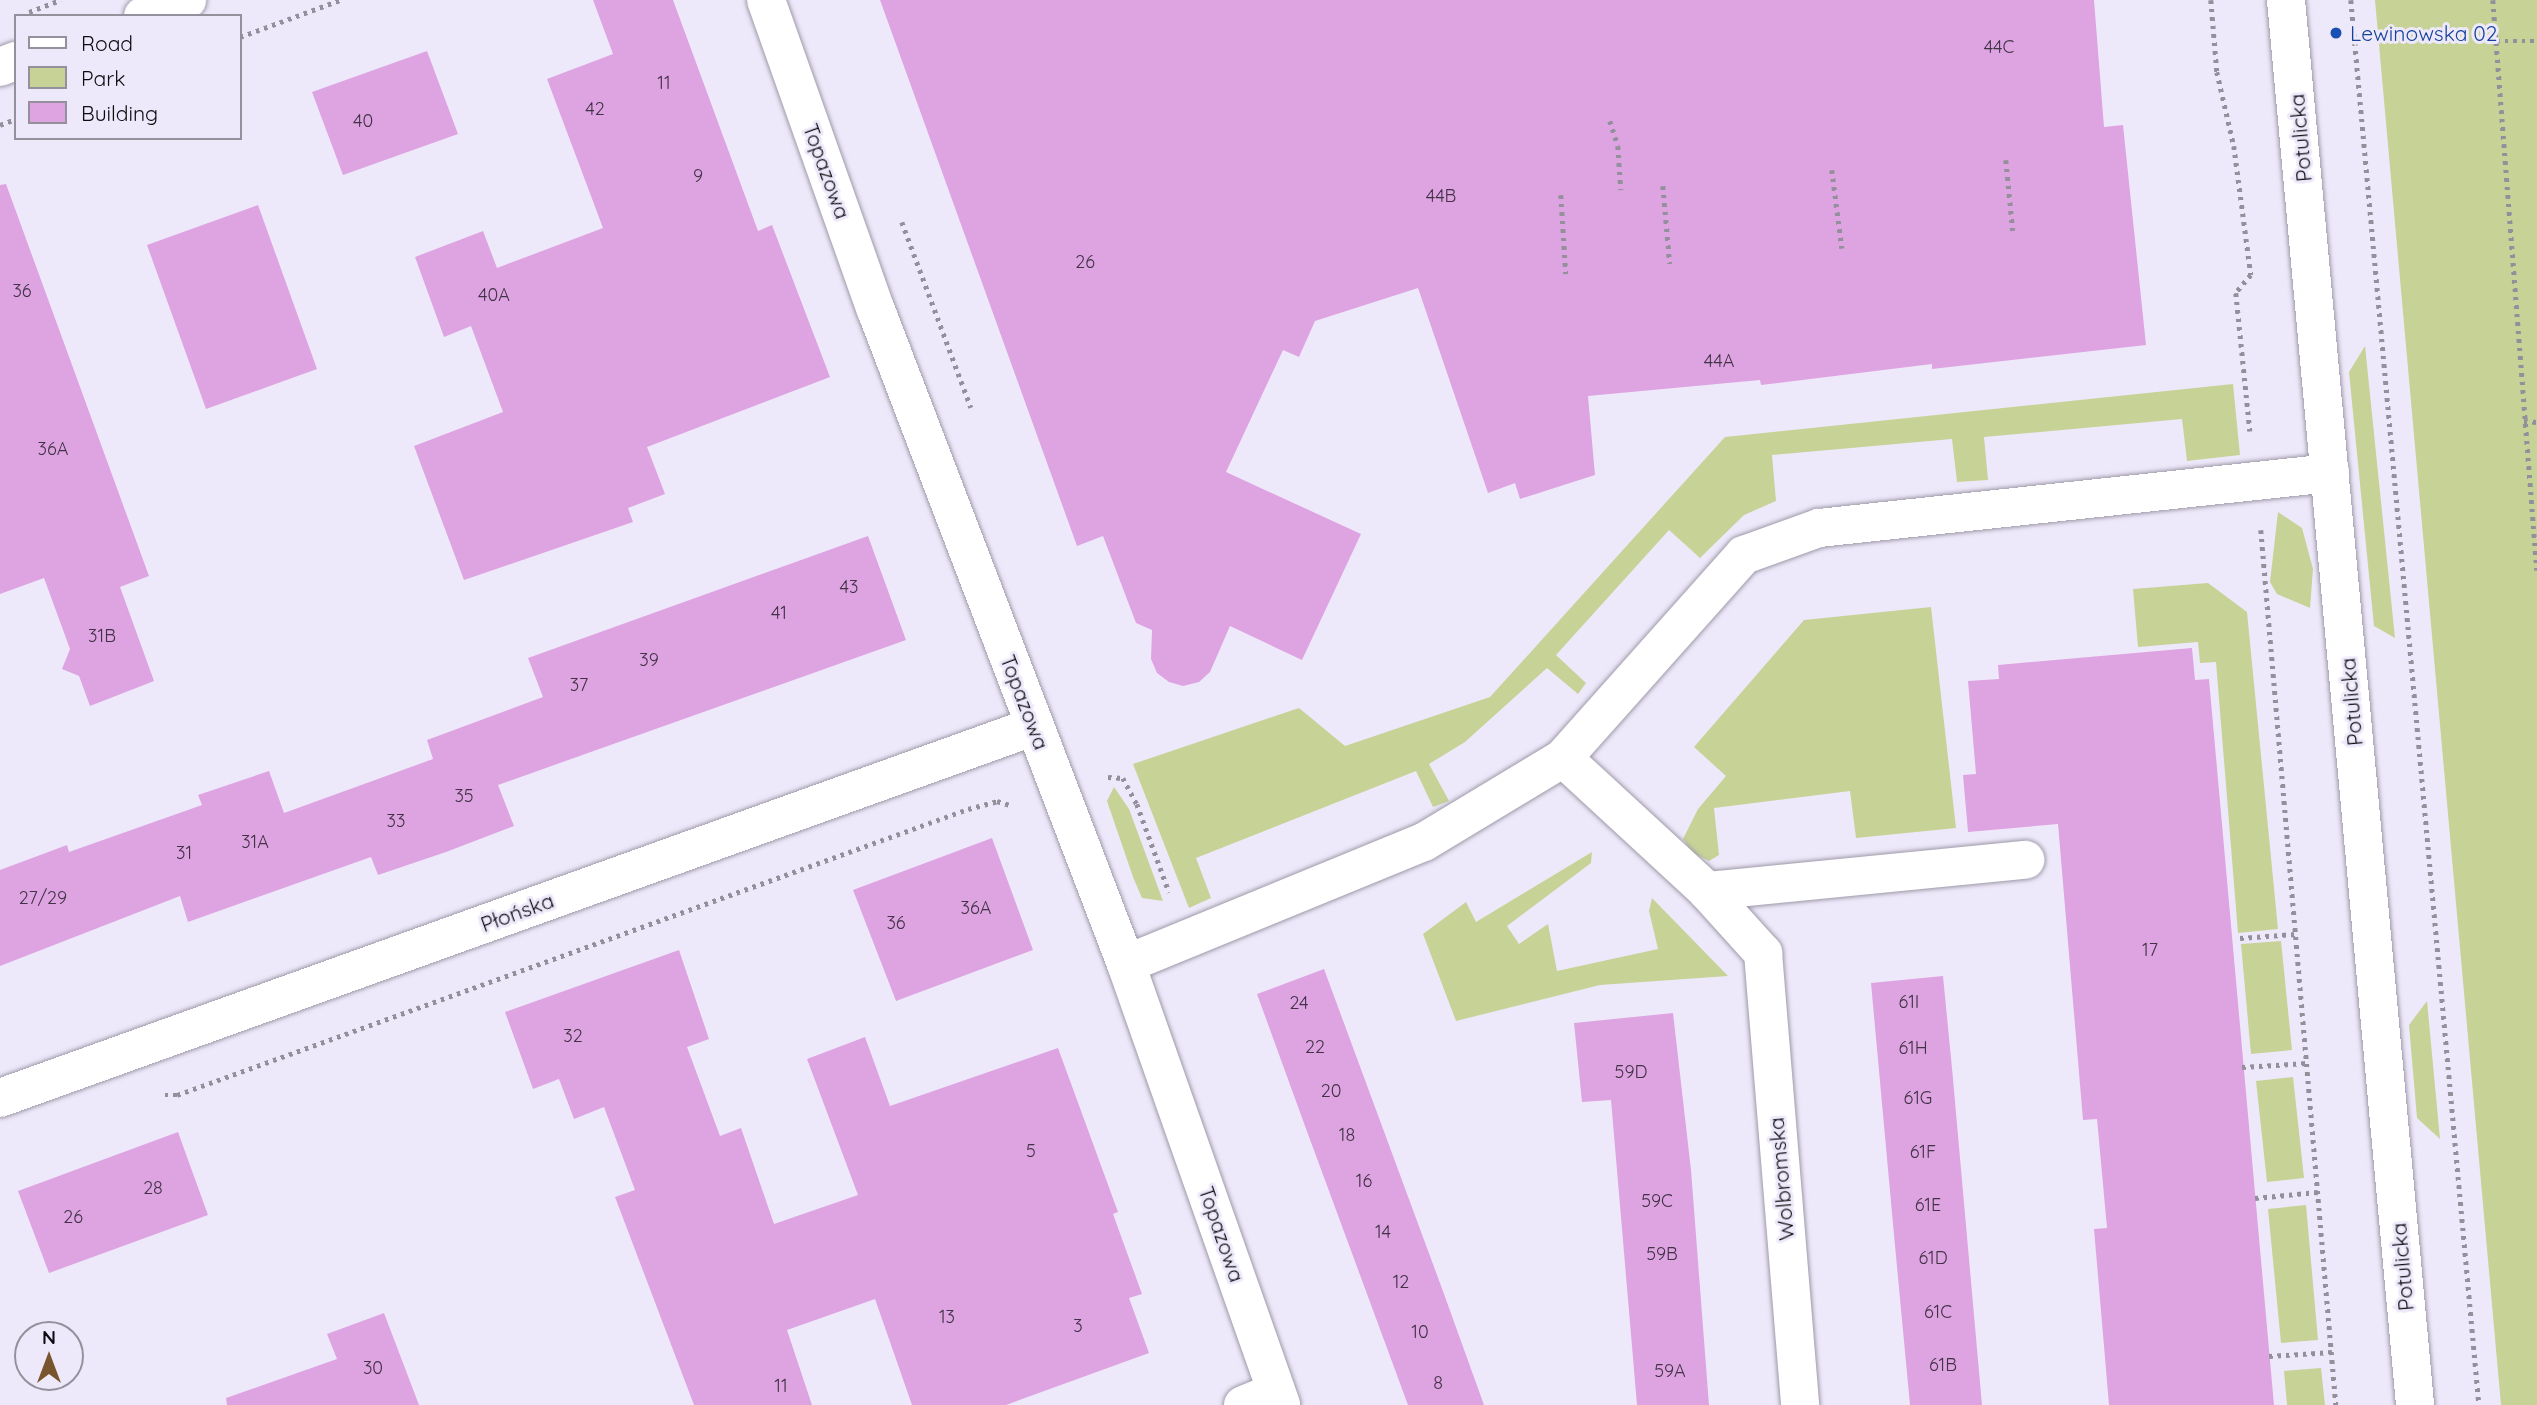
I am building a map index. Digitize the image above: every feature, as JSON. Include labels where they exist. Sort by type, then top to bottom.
[{"type":"street","points":[[148,14],[187,0]]},
{"type":"street","name":"Topazowa","points":[[766,0],[876,310],[1126,964],[1267,1401]]},
{"type":"street","name":"Potulicka","points":[[2286,0],[2415,1405]]},
{"type":"street","points":[[1126,964],[1424,842],[1563,758],[1744,555],[1819,528],[2330,473]]},
{"type":"street","name":"Płońska","points":[[0,1098],[1035,726]]},
{"type":"street","points":[[1563,758],[1707,891],[2025,860]]},
{"type":"street","name":"Wolbromska","points":[[1707,891],[1763,953],[1800,1405]]},
{"type":"path","points":[[23,14],[61,0]]},
{"type":"path","points":[[242,36],[340,0]]},
{"type":"path","points":[[2211,0],[2217,72],[2234,146],[2251,275],[2236,293],[2308,1062],[2336,1405]]},
{"type":"path","points":[[2351,0],[2479,1405]]},
{"type":"path","points":[[2493,0],[2537,570]]},
{"type":"path","points":[[2496,41],[2537,41]]},
{"type":"path","points":[[1610,121],[1618,146],[1621,190]]},
{"type":"path","points":[[2006,160],[2012,231]]},
{"type":"path","points":[[1832,170],[1842,248]]},
{"type":"path","points":[[1663,186],[1670,264]]},
{"type":"path","points":[[1561,195],[1566,274]]},
{"type":"path","points":[[2524,421],[2537,422]]},
{"type":"path","points":[[1102,785],[1108,777],[1123,778],[1167,881],[1172,904]]},
{"type":"path","points":[[158,1095],[177,1096],[968,809],[997,801],[1015,807]]},
{"type":"path","points":[[2240,938],[2296,933]]},
{"type":"path","points":[[2242,1067],[2308,1062]]},
{"type":"path","points":[[2255,1198],[2318,1192]]},
{"type":"path","points":[[2270,1356],[2332,1352]]},
{"type":"green space","points":[[2375,0],[2537,0],[2537,1405],[2501,1405]]},
{"type":"green space","points":[[2365,346],[2395,638],[2374,626],[2349,372]]},
{"type":"green space","points":[[2233,384],[2240,455],[2187,461],[2182,419],[1984,437],[1988,480],[1957,482],[1952,439],[1772,455],[1776,501],[1744,515],[1700,558],[1669,530],[1556,655],[1586,683],[1578,694],[1547,668],[1465,742],[1429,764],[1449,801],[1433,807],[1416,771],[1196,858],[1211,898],[1189,908],[1133,764],[1299,708],[1345,746],[1490,697],[1725,437]]},
{"type":"green space","points":[[2278,512],[2302,528],[2313,569],[2310,608],[2277,594],[2270,582]]},
{"type":"green space","points":[[2208,583],[2247,612],[2278,929],[2238,933],[2216,662],[2200,663],[2198,642],[2138,647],[2133,589]]},
{"type":"green space","points":[[1931,607],[1956,828],[1856,838],[1850,791],[1714,808],[1719,855],[1709,861],[1693,853],[1683,839],[1698,809],[1726,776],[1694,747],[1804,620]]},
{"type":"green space","points":[[1114,787],[1129,809],[1163,901],[1142,898],[1107,801]]},
{"type":"green space","points":[[1592,852],[1591,863],[1507,926],[1519,944],[1548,924],[1557,971],[1658,949],[1649,911],[1652,898],[1728,976],[1600,985],[1456,1021],[1423,934],[1466,902],[1476,922]]},
{"type":"green space","points":[[2281,941],[2292,1050],[2251,1054],[2241,944]]},
{"type":"green space","points":[[2427,1001],[2440,1139],[2417,1118],[2409,1025]]},
{"type":"green space","points":[[2293,1077],[2304,1178],[2267,1182],[2256,1081]]},
{"type":"green space","points":[[2306,1205],[2318,1340],[2281,1343],[2268,1209]]},
{"type":"green space","points":[[2321,1368],[2325,1405],[2287,1405],[2284,1371]]},
{"type":"building","points":[[593,0],[673,0],[758,231],[772,225],[830,377],[647,447],[665,494],[628,508],[633,522],[464,580],[414,446],[503,412],[471,326],[444,337],[415,257],[483,231],[497,268],[603,228],[547,79],[613,54]]},
{"type":"building","points":[[880,0],[2094,0],[2104,127],[2123,125],[2146,345],[1932,369],[1932,364],[1761,385],[1760,380],[1588,396],[1595,475],[1520,499],[1515,483],[1488,493],[1418,288],[1315,321],[1299,357],[1283,350],[1226,472],[1361,534],[1302,660],[1230,626],[1210,672],[1199,682],[1183,686],[1169,682],[1157,673],[1151,659],[1152,630],[1136,623],[1103,536],[1077,546]]},
{"type":"building","points":[[427,51],[458,134],[343,175],[312,92]]},
{"type":"building","points":[[6,184],[149,576],[120,587],[154,681],[90,706],[79,676],[62,669],[70,649],[44,578],[0,594],[0,185]]},
{"type":"building","points":[[258,205],[317,369],[206,409],[147,245]]},
{"type":"building","points":[[868,536],[906,640],[498,785],[514,826],[446,852],[378,875],[371,857],[188,922],[180,896],[0,966],[0,870],[67,845],[69,852],[202,805],[198,795],[269,771],[284,813],[433,759],[427,740],[543,697],[528,658]]},
{"type":"building","points":[[2192,648],[2195,680],[2209,679],[2274,1405],[2109,1405],[2094,1229],[2107,1228],[2097,1119],[2083,1120],[2058,824],[1968,832],[1963,775],[1976,774],[1968,681],[1999,679],[1998,665]]},
{"type":"building","points":[[992,838],[1033,950],[896,1001],[853,890]]},
{"type":"building","points":[[679,950],[709,1039],[687,1047],[720,1136],[741,1128],[774,1224],[858,1195],[807,1059],[865,1037],[890,1106],[1058,1048],[1118,1212],[1113,1214],[1142,1294],[1129,1298],[1149,1353],[1006,1405],[912,1405],[875,1299],[787,1330],[812,1405],[694,1405],[615,1197],[635,1190],[604,1107],[574,1119],[559,1079],[533,1089],[505,1012]]},
{"type":"building","points":[[1324,969],[1484,1405],[1408,1405],[1305,1126],[1257,994]]},
{"type":"building","points":[[1943,976],[1982,1405],[1910,1405],[1871,983]]},
{"type":"building","points":[[1673,1013],[1691,1170],[1709,1405],[1637,1405],[1611,1100],[1582,1102],[1574,1023]]},
{"type":"building","points":[[178,1132],[208,1215],[49,1273],[18,1191]]},
{"type":"building","points":[[384,1313],[419,1405],[227,1405],[226,1398],[337,1359],[327,1334]]},
{"type":"place","name":"Lewinowska 02","points":[[2336,33]]}]
